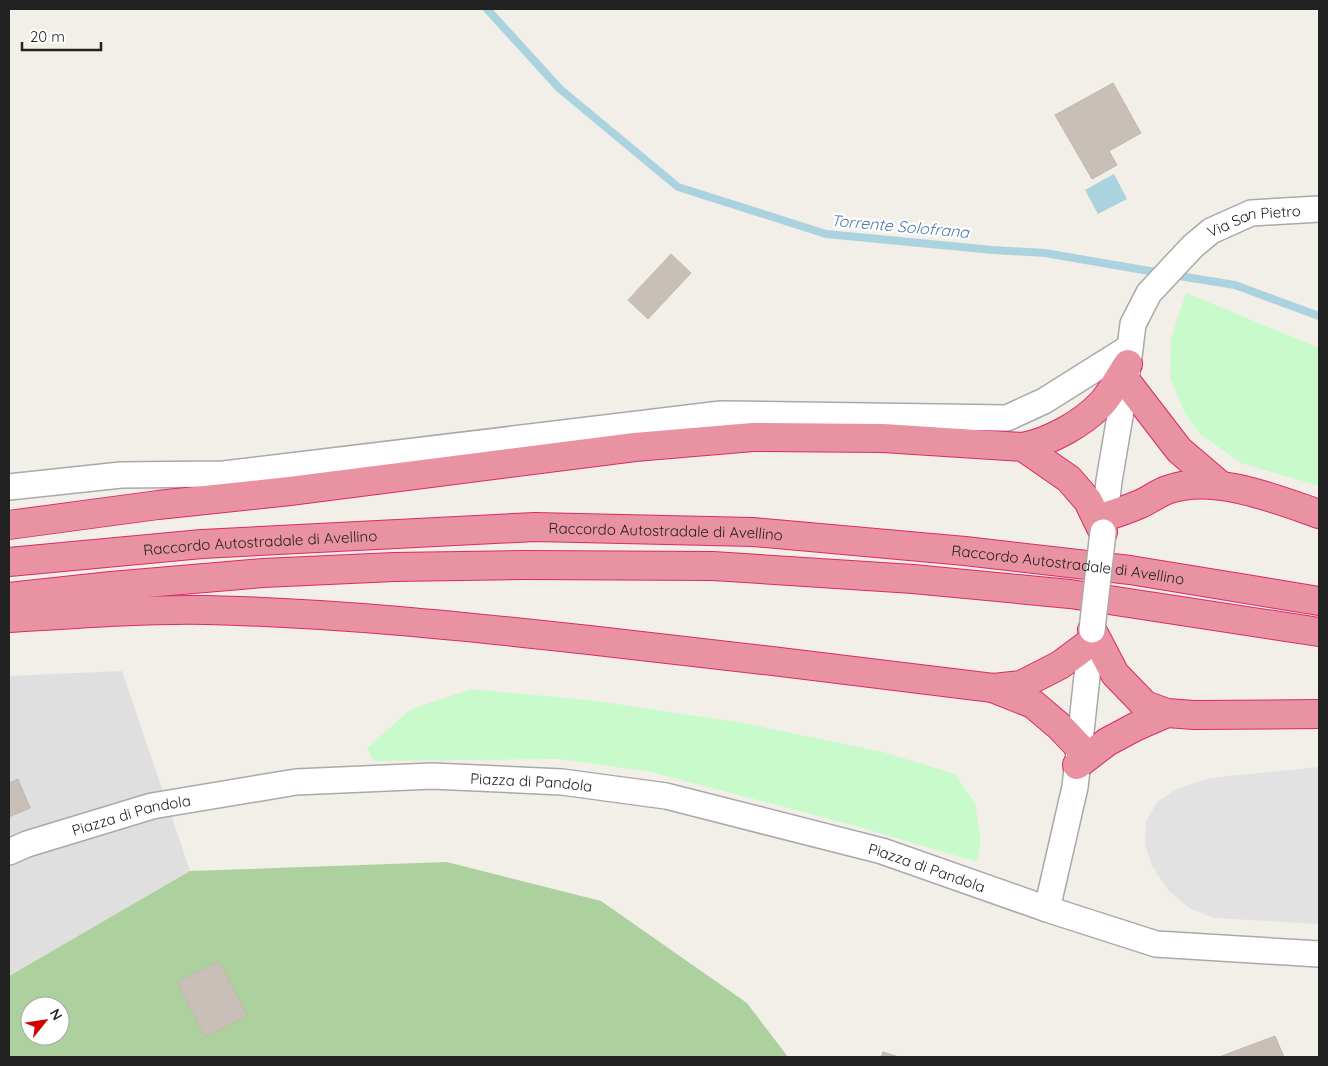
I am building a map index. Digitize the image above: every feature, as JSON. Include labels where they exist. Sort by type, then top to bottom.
[{"type":"highway","points":[[9,525],[635,447],[753,437],[883,438],[1023,447],[1036,444],[1069,430],[1102,403],[1128,364],[1179,450],[1220,485]]},
{"type":"highway","points":[[1023,447],[1069,479],[1104,524],[1167,490],[1184,485],[1220,485],[1281,501],[1319,514]]},
{"type":"highway","name":"Raccordo Autostradale di Avellino","points":[[9,562],[202,544],[535,527],[753,532],[964,551],[1130,570],[1319,601]]},
{"type":"highway","name":"Raccordo Autostradale di Avellino","points":[[9,597],[254,574],[384,568],[523,565],[713,566],[913,579],[1070,594],[1319,632]]},
{"type":"highway","points":[[9,618],[117,612],[204,610],[278,612],[449,624],[993,688],[1022,685],[1036,678],[1060,665],[1092,636],[1115,674],[1145,705],[1167,713],[1194,715],[1319,714]]},
{"type":"highway","points":[[993,688],[1032,704],[1060,726],[1078,756],[1167,713]]},
{"type":"street","name":"Via San Pietro","points":[[1047,908],[1075,787],[1109,481],[1133,324],[1149,293],[1193,246],[1211,231],[1251,213],[1319,209]]},
{"type":"street","points":[[9,487],[121,475],[224,474],[721,414],[1007,418],[1128,364]]},
{"type":"street","name":"Piazza di Pandola","points":[[9,852],[27,844],[152,806],[296,782],[432,776],[562,782],[666,796],[882,851],[1156,944],[1319,954]]},
{"type":"shaded area","points":[[122,671],[190,871],[9,976],[9,676]]},
{"type":"shaded area","points":[[1319,767],[1319,924],[1214,918],[1189,908],[1169,891],[1152,866],[1145,844],[1146,821],[1158,801],[1179,788],[1210,778]]},
{"type":"green space","points":[[1186,293],[1319,348],[1319,486],[1241,463],[1200,434],[1185,414],[1170,377],[1171,338]]},
{"type":"green space","points":[[472,689],[597,701],[743,723],[883,752],[955,774],[975,803],[981,840],[977,862],[856,826],[651,772],[560,759],[374,761],[367,748],[411,709]]},
{"type":"green space","points":[[447,862],[601,901],[747,1003],[788,1057],[9,1057],[9,976],[190,871]]},
{"type":"water","points":[[1114,174],[1127,199],[1098,214],[1085,190]]},
{"type":"building","points":[[1113,83],[1141,133],[1109,151],[1117,165],[1092,179],[1055,115]]},
{"type":"building","points":[[671,254],[691,273],[648,319],[628,300]]},
{"type":"building","points":[[18,779],[30,808],[9,817],[9,783]]},
{"type":"building","points":[[219,961],[247,1015],[205,1037],[177,982]]},
{"type":"building","points":[[1275,1036],[1284,1057],[1219,1057]]},
{"type":"building","points":[[883,1052],[899,1057],[881,1057]]},
{"type":"waterway","name":"Torrente Solofrana","points":[[487,9],[560,89],[678,187],[826,234],[993,250],[1045,253],[1161,273]]},
{"type":"waterway","name":"Torrente Solofrana","points":[[1173,275],[1235,285],[1319,316]]}]
